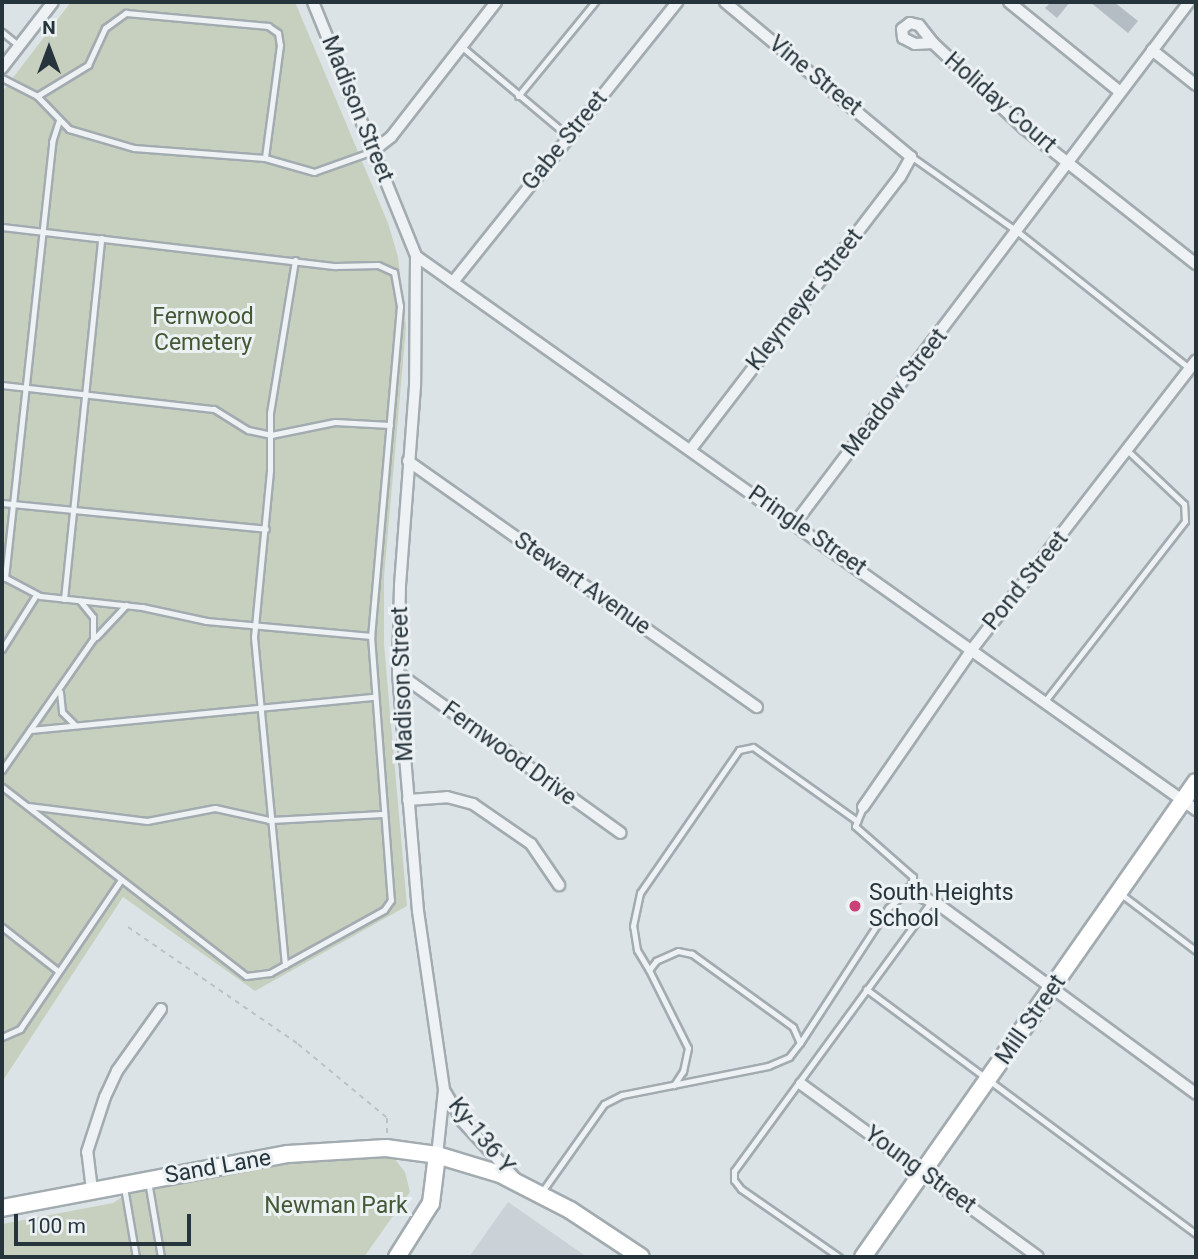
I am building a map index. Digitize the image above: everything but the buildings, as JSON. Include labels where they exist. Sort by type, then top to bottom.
[{"type":"street","points":[[2,68],[53,2]]},
{"type":"street","name":"Madison Street","points":[[313,2],[416,256],[415,386],[408,461],[398,673],[427,988],[444,1090],[437,1155]]},
{"type":"street","points":[[373,151],[391,137],[496,2]]},
{"type":"street","name":"Gabe Street","points":[[453,282],[677,2]]},
{"type":"street","name":"Vine Street","points":[[725,2],[908,153]]},
{"type":"street","points":[[1009,2],[1120,92]]},
{"type":"street","points":[[1019,230],[1189,2]]},
{"type":"street","name":"Holiday Court","points":[[933,43],[1068,163],[1196,264]]},
{"type":"street","points":[[1153,50],[1196,85]]},
{"type":"street","name":"Kleymeyer Street","points":[[691,449],[900,177],[908,153]]},
{"type":"street","name":"Meadow Street","points":[[795,523],[1019,230]]},
{"type":"street","name":"Pringle Street","points":[[416,256],[973,648],[1190,805]]},
{"type":"street","name":"Pond Street","points":[[863,807],[973,648],[1129,452],[1193,364]]},
{"type":"street","name":"Stewart Avenue","points":[[408,461],[757,707]]},
{"type":"street","name":"Fernwood Drive","points":[[398,673],[621,833]]},
{"type":"street","name":"Mill Street","points":[[863,1257],[1053,989],[1118,892],[1190,805],[1196,782]]},
{"type":"street","points":[[408,800],[447,797],[473,804],[531,844],[559,885]]},
{"type":"street","points":[[909,890],[931,902],[1196,1094]]},
{"type":"street","points":[[92,1190],[87,1152],[106,1097],[117,1071],[161,1009]]},
{"type":"street","name":"Young Street","points":[[801,1084],[924,1171],[1038,1257]]},
{"type":"street","name":"Ky-136 Y","points":[[444,1090],[463,1122],[518,1182]]},
{"type":"street","name":"Sand Lane","points":[[2,1208],[315,1150],[386,1148],[437,1155]]},
{"type":"street","points":[[397,1257],[431,1203],[437,1155],[518,1182],[541,1193],[640,1257]]},
{"type":"lane","points":[[518,96],[595,2]]},
{"type":"lane","points":[[37,96],[88,65],[106,28],[126,13],[268,26],[278,33],[279,45],[265,158]]},
{"type":"lane","points":[[2,32],[19,46]]},
{"type":"lane","points":[[461,46],[568,136]]},
{"type":"lane","points":[[2,78],[37,96],[59,121],[82,134],[134,148],[265,158],[314,172],[373,151]]},
{"type":"lane","points":[[59,121],[52,142],[3,577],[36,596],[126,605],[206,621],[255,623],[371,636]]},
{"type":"lane","points":[[908,153],[1019,230],[1193,364]]},
{"type":"lane","points":[[2,227],[295,260],[378,265],[394,272],[400,306],[371,636],[392,894],[388,906],[285,965],[258,976],[239,972],[2,787]]},
{"type":"lane","points":[[64,599],[101,238]]},
{"type":"lane","points":[[285,965],[258,710],[255,623],[266,529],[270,413],[295,260]]},
{"type":"lane","points":[[2,385],[214,409],[248,429],[271,435],[335,422],[390,425]]},
{"type":"lane","points":[[1045,701],[1185,521],[1185,504],[1129,452]]},
{"type":"lane","points":[[2,503],[266,529]]},
{"type":"lane","points":[[2,649],[36,596]]},
{"type":"lane","points":[[80,601],[93,617],[93,639]]},
{"type":"lane","points":[[2,770],[60,692],[93,639],[126,605]]},
{"type":"lane","points":[[60,692],[62,712],[78,726]]},
{"type":"lane","points":[[30,730],[374,697]]},
{"type":"lane","points":[[674,1085],[683,1071],[688,1048],[637,950],[633,926],[640,893],[739,750],[753,747],[857,821]]},
{"type":"lane","points":[[25,806],[147,821],[223,808],[269,820],[384,814]]},
{"type":"lane","points":[[541,1193],[604,1104],[622,1095],[768,1066],[789,1057],[888,908],[909,890],[913,877],[855,826],[863,807]]},
{"type":"lane","points":[[2,1037],[16,1033],[121,880]]},
{"type":"lane","points":[[1118,892],[1196,951]]},
{"type":"lane","points":[[839,1257],[734,1180],[734,1171],[801,1084],[866,989],[931,902]]},
{"type":"lane","points":[[2,927],[58,971]]},
{"type":"lane","points":[[649,970],[670,954],[692,954],[793,1027],[800,1043]]},
{"type":"lane","points":[[866,989],[1196,1234]]},
{"type":"lane","points":[[148,1180],[161,1257]]},
{"type":"lane","points":[[123,1184],[136,1257]]},
{"type":"path","points":[[128,927],[298,1044],[387,1118],[386,1148]]},
{"type":"shaded area","points":[[508,1202],[587,1257],[469,1257]]},
{"type":"green space","name":"Fernwood Cemetery","points":[[71,2],[295,2],[388,223],[398,257],[406,328],[384,577],[384,644],[407,906],[255,991],[123,897],[2,1082],[2,92]]},
{"type":"green space","name":"Newman Park","points":[[386,1148],[405,1172],[410,1192],[364,1257],[2,1257],[2,1224],[113,1203],[148,1180]]},
{"type":"place","name":"South Heights School","points":[[855,906]]}]
